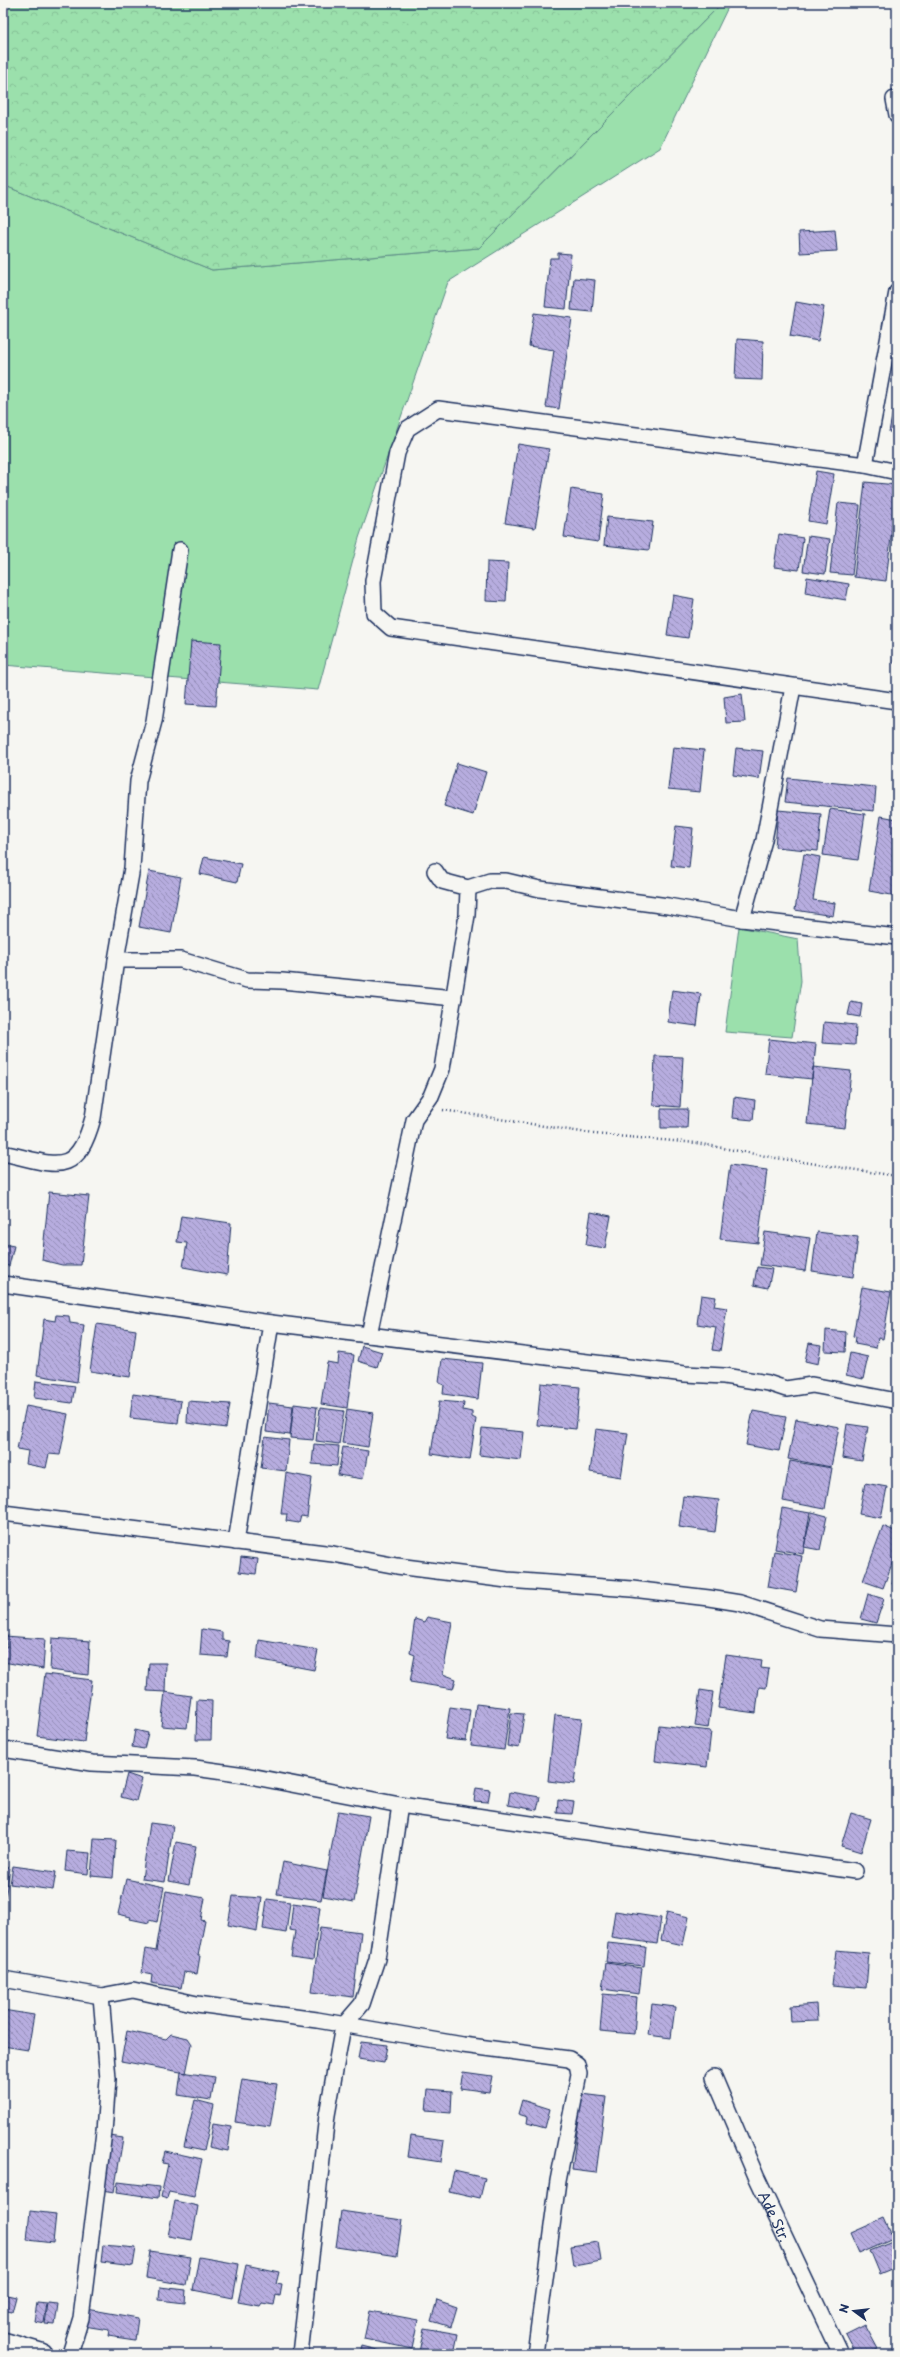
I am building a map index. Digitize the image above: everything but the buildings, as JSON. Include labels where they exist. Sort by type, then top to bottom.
[{"type":"street","points":[[894,99],[897,115]]},
{"type":"street","points":[[865,465],[897,292]]},
{"type":"street","points":[[897,472],[865,465],[438,409],[407,430],[397,453],[373,581],[374,613],[391,628],[897,701]]},
{"type":"street","points":[[3,1153],[51,1163],[71,1161],[80,1153],[87,1141],[93,1118],[116,960],[132,868],[138,781],[154,721],[180,550]]},
{"type":"street","points":[[742,919],[764,840],[793,687]]},
{"type":"street","points":[[435,871],[442,881],[468,888],[490,881],[506,881],[540,889],[668,906],[742,919],[897,936]]},
{"type":"street","points":[[369,1335],[414,1120],[431,1096],[442,1069],[467,915],[468,888]]},
{"type":"street","points":[[116,960],[181,960],[247,980],[282,981],[454,998]]},
{"type":"street","points":[[3,1284],[271,1324],[685,1374],[724,1376],[768,1383],[786,1389],[812,1385],[897,1401]]},
{"type":"street","points":[[236,1542],[271,1324]]},
{"type":"street","points":[[3,1513],[236,1542],[507,1580],[632,1589],[709,1598],[740,1603],[820,1629],[897,1635]]},
{"type":"street","points":[[3,1749],[92,1763],[196,1768],[245,1775],[400,1805],[855,1871]]},
{"type":"street","points":[[300,2354],[327,2115],[343,2026],[362,2004],[377,1959],[400,1805]]},
{"type":"street","points":[[3,1979],[102,1996],[133,1990],[197,2004],[317,2020],[343,2026],[570,2059],[576,2064],[580,2074],[558,2181],[535,2354]]},
{"type":"street","points":[[70,2354],[81,2318],[104,2132],[108,2072],[102,1996]]},
{"type":"street","name":"Ade Str.","points":[[714,2077],[756,2176],[840,2354]]},
{"type":"street","points":[[3,2343],[41,2354]]},
{"type":"path","points":[[424,1106],[594,1134],[696,1143],[776,1158],[897,1176]]},
{"type":"green space","points":[[3,3],[722,3],[479,248],[212,270],[3,185]]},
{"type":"green space","points":[[722,3],[730,3],[660,148],[448,282],[359,538],[318,690],[3,665],[3,185],[212,270],[479,248]]},
{"type":"green space","points":[[739,927],[798,939],[801,981],[792,1037],[725,1032]]}]
